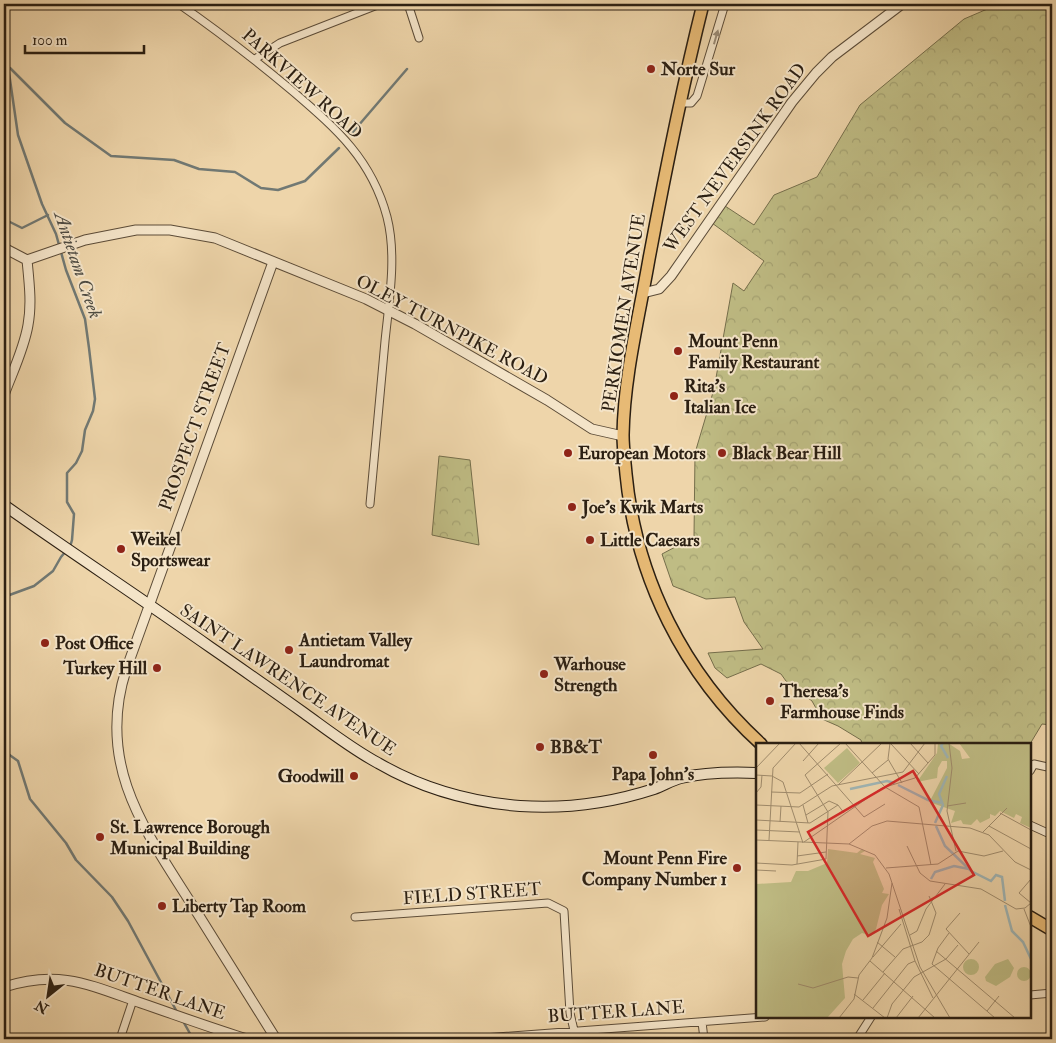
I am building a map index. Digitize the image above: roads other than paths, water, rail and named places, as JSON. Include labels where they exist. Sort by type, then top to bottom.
[{"type":"main road","name":"PERKIOMEN AVENUE","points":[[703,4],[679,103],[643,293],[627,380],[623,436],[629,498],[649,580],[680,644],[706,684],[729,712],[760,743]]},
{"type":"main road","name":"SAINT LAWRENCE AVENUE","points":[[4,505],[149,604],[363,755],[412,780],[451,794],[504,804],[548,807],[569,806],[592,804],[626,797],[656,789],[680,778],[729,772],[756,773]]},
{"type":"main road","points":[[1031,917],[1052,930]]},
{"type":"street","name":"PARKVIEW ROAD","points":[[179,4],[227,37],[333,126],[353,149],[367,170],[379,196],[388,224],[391,264],[370,504]]},
{"type":"street","points":[[255,60],[280,43],[380,4]]},
{"type":"street","points":[[408,4],[419,38]]},
{"type":"street","points":[[679,103],[691,103],[697,96],[725,4]]},
{"type":"street","name":"WEST NEVERSINK ROAD","points":[[643,293],[659,289],[671,276],[792,102],[816,73],[832,56],[902,4]]},
{"type":"street","name":"OLEY TURNPIKE ROAD","points":[[27,260],[85,240],[121,232],[170,230],[215,238],[357,295],[388,310],[547,400],[592,429],[623,436]]},
{"type":"street","points":[[4,248],[27,260],[30,300],[28,326],[24,341],[4,395]]},
{"type":"street","name":"PROSPECT STREET","points":[[273,262],[126,670],[118,698],[117,740],[124,780],[136,813],[145,830],[276,1039]]},
{"type":"street","points":[[1031,769],[1034,764],[1052,768]]},
{"type":"street","points":[[1031,825],[1052,834]]},
{"type":"street","name":"FIELD STREET","points":[[355,917],[548,903],[564,911],[570,1013],[575,1035]]},
{"type":"street","name":"BUTTER LANE","points":[[4,987],[24,981],[42,979],[72,980],[247,1039]]},
{"type":"street","points":[[1031,995],[1052,994]]},
{"type":"street","points":[[120,1039],[134,1000]]},
{"type":"street","name":"BUTTER LANE","points":[[470,1039],[575,1035],[756,1018]]},
{"type":"street","points":[[857,1039],[871,1018]]},
{"type":"street","points":[[702,1022],[704,1039]]},
{"type":"waterway","name":"Antietam Creek","points":[[4,53],[8,66],[18,135],[42,204],[56,234],[66,270],[85,319],[89,348],[95,399],[93,411],[85,430],[82,451],[76,463],[67,473],[67,502],[74,514],[70,547]]},
{"type":"waterway","points":[[10,68],[65,123],[111,156],[174,160],[199,169],[235,172],[261,188],[278,190],[305,181],[339,148]]},
{"type":"waterway","points":[[352,133],[407,69]]},
{"type":"waterway","points":[[4,219],[22,228],[48,215]]},
{"type":"waterway","name":"Antietam Creek","points":[[4,597],[34,586],[53,571],[66,551]]},
{"type":"waterway","points":[[4,751],[18,761],[30,799],[66,843],[76,860],[112,897],[128,921],[177,1012]]},
{"type":"waterway","points":[[183,1021],[193,1039]]},
{"type":"place","name":"Norte Sur","points":[[651,69]]},
{"type":"place","name":"Mount Penn Family Restaurant","points":[[678,351]]},
{"type":"place","name":"Rita's Italian Ice","points":[[674,396]]},
{"type":"place","name":"European Motors","points":[[568,453]]},
{"type":"place","name":"Black Bear Hill","points":[[722,453]]},
{"type":"place","name":"Joe's Kwik Marts","points":[[572,507]]},
{"type":"place","name":"Little Caesars","points":[[590,540]]},
{"type":"place","name":"Weikel Sportswear","points":[[121,549]]},
{"type":"place","name":"Post Office","points":[[45,643]]},
{"type":"place","name":"Antietam Valley Laundromat","points":[[289,650]]},
{"type":"place","name":"Turkey Hill","points":[[157,668]]},
{"type":"place","name":"Warhouse Strength","points":[[544,674]]},
{"type":"place","name":"Theresa's Farmhouse Finds","points":[[770,701]]},
{"type":"place","name":"BB&T","points":[[540,747]]},
{"type":"place","name":"Papa John's","points":[[653,755]]},
{"type":"place","name":"Goodwill","points":[[354,776]]},
{"type":"place","name":"St. Lawrence Borough Municipal Building","points":[[100,837]]},
{"type":"place","name":"Mount Penn Fire Company Number 1","points":[[737,868]]},
{"type":"place","name":"Liberty Tap Room","points":[[162,906]]}]
